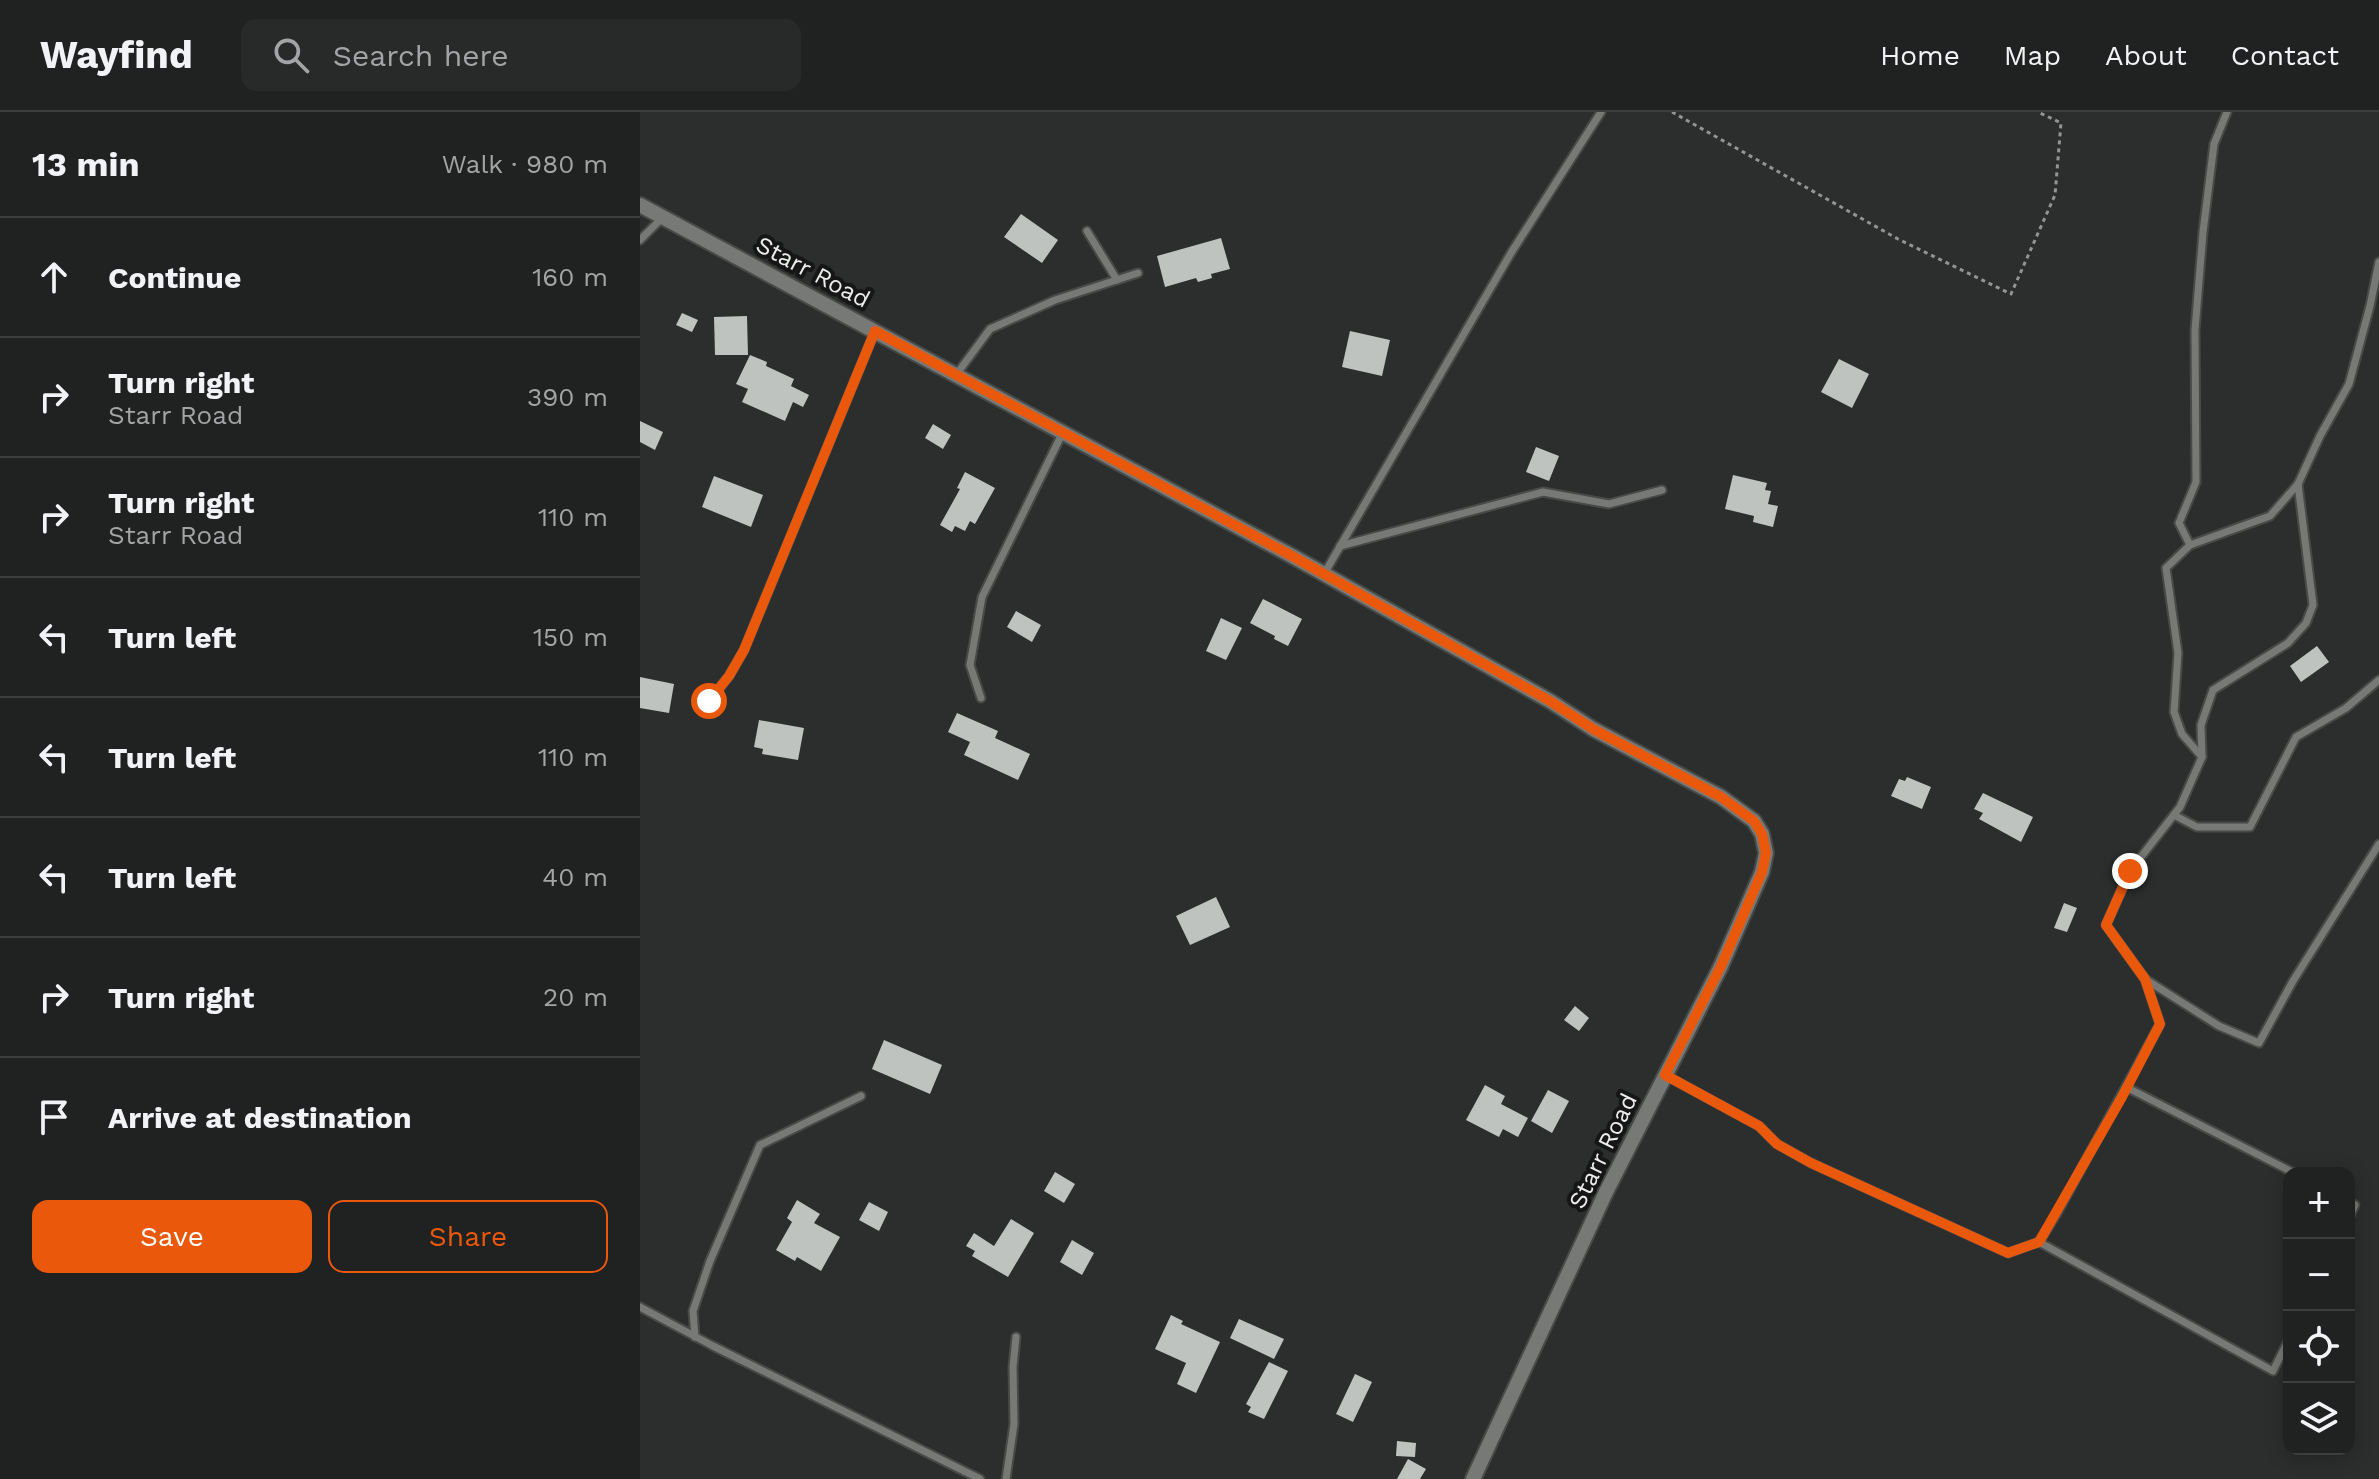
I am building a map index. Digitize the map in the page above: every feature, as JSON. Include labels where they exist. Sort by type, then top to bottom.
[{"type":"street","name":"Starr Road","points":[[640,205],[1324,574],[1550,701],[1593,729],[1721,797],[1754,821],[1762,834],[1766,853],[1762,872],[1721,966],[1606,1192],[1473,1479]]},
{"type":"lane","points":[[1324,574],[1511,253],[1601,112]]},
{"type":"lane","points":[[2190,545],[2179,523],[2196,482],[2195,330],[2203,232],[2214,144],[2227,112]]},
{"type":"lane","points":[[640,240],[663,217]]},
{"type":"lane","points":[[1087,231],[1117,280]]},
{"type":"lane","points":[[2202,757],[2182,734],[2174,712],[2178,653],[2166,568],[2190,545],[2270,516],[2298,484],[2349,384],[2379,262]]},
{"type":"lane","points":[[956,375],[990,329],[1055,300],[1138,273]]},
{"type":"lane","points":[[709,701],[744,650],[875,331]]},
{"type":"lane","points":[[981,698],[970,665],[982,597],[1063,432]]},
{"type":"lane","points":[[1665,1075],[1759,1126],[1777,1144],[1811,1163],[2008,1253],[2039,1242],[2160,1024],[2145,979],[2106,925],[2130,871],[2180,807],[2202,757],[2201,725],[2213,690],[2288,643],[2306,623],[2313,605],[2298,484]]},
{"type":"lane","points":[[1340,546],[1543,492],[1609,504],[1662,490]]},
{"type":"lane","points":[[2174,815],[2197,827],[2250,827],[2296,737],[2346,708],[2379,680]]},
{"type":"lane","points":[[2145,979],[2219,1026],[2259,1043],[2293,981],[2379,844]]},
{"type":"lane","points":[[2126,1087],[2283,1167]]},
{"type":"lane","points":[[695,1337],[693,1311],[697,1299],[760,1145],[861,1096]]},
{"type":"lane","points":[[2039,1242],[2273,1371],[2283,1351]]},
{"type":"lane","points":[[640,1307],[970,1477],[980,1479]]},
{"type":"lane","points":[[1006,1479],[1014,1424],[1016,1337]]},
{"type":"path","points":[[1672,112],[1898,239],[2011,294],[2055,195],[2061,123],[2038,112]]},
{"type":"building","points":[[1021,214],[1058,240],[1042,263],[1004,237]]},
{"type":"building","points":[[1221,238],[1230,269],[1211,274],[1212,278],[1198,282],[1196,278],[1165,287],[1157,256]]},
{"type":"building","points":[[682,313],[698,320],[692,332],[676,325]]},
{"type":"building","points":[[747,316],[748,355],[715,355],[714,317]]},
{"type":"building","points":[[1350,331],[1390,340],[1382,376],[1342,367]]},
{"type":"building","points":[[750,355],[794,379],[791,386],[809,395],[803,407],[793,402],[785,421],[742,402],[748,389],[736,384]]},
{"type":"building","points":[[1839,359],[1869,374],[1852,408],[1821,392]]},
{"type":"building","points":[[640,421],[663,432],[655,450],[640,442]]},
{"type":"building","points":[[933,424],[951,435],[943,449],[925,438]]},
{"type":"building","points":[[1536,447],[1559,456],[1549,481],[1526,472]]},
{"type":"building","points":[[965,472],[995,488],[975,524],[970,521],[965,531],[955,526],[952,532],[940,525],[960,489],[957,488]]},
{"type":"building","points":[[1733,475],[1767,483],[1765,490],[1771,491],[1768,504],[1778,506],[1773,527],[1753,522],[1754,516],[1725,509]]},
{"type":"building","points":[[714,476],[763,495],[751,527],[702,507]]},
{"type":"building","points":[[1263,599],[1302,619],[1288,646],[1250,623]]},
{"type":"building","points":[[1016,611],[1041,625],[1032,642],[1007,627]]},
{"type":"building","points":[[1221,618],[1242,628],[1226,660],[1206,651]]},
{"type":"building","points":[[2317,646],[2329,662],[2301,682],[2290,666]]},
{"type":"building","points":[[640,677],[674,684],[669,713],[640,708]]},
{"type":"building","points":[[957,713],[998,731],[995,738],[1030,754],[1018,780],[964,755],[970,742],[948,732]]},
{"type":"building","points":[[759,720],[804,728],[798,760],[762,754],[763,749],[754,747]]},
{"type":"building","points":[[1907,777],[1931,787],[1922,809],[1891,796],[1899,779],[1905,781]]},
{"type":"building","points":[[1983,793],[2033,817],[2021,842],[1979,819],[1983,813],[1974,809]]},
{"type":"building","points":[[1216,897],[1230,927],[1190,945],[1176,916]]},
{"type":"building","points":[[2064,903],[2077,908],[2067,932],[2054,928]]},
{"type":"building","points":[[1575,1006],[1589,1018],[1579,1031],[1564,1020]]},
{"type":"building","points":[[884,1040],[942,1065],[930,1094],[872,1069]]},
{"type":"building","points":[[1485,1085],[1505,1096],[1501,1104],[1528,1118],[1518,1137],[1503,1129],[1499,1137],[1466,1120]]},
{"type":"building","points":[[1548,1090],[1569,1101],[1552,1133],[1531,1121]]},
{"type":"building","points":[[1055,1172],[1075,1184],[1064,1203],[1044,1191]]},
{"type":"building","points":[[797,1200],[820,1214],[814,1223],[840,1237],[821,1271],[797,1257],[795,1261],[776,1250],[792,1222],[787,1218]]},
{"type":"building","points":[[869,1202],[888,1212],[879,1231],[859,1220]]},
{"type":"building","points":[[1011,1219],[1034,1233],[1008,1277],[972,1256],[975,1251],[966,1246],[974,1233],[994,1246]]},
{"type":"building","points":[[1072,1240],[1094,1253],[1082,1275],[1060,1262]]},
{"type":"building","points":[[1171,1315],[1183,1321],[1181,1324],[1220,1342],[1196,1393],[1177,1384],[1186,1363],[1155,1349]]},
{"type":"building","points":[[1239,1319],[1284,1339],[1274,1359],[1230,1338]]},
{"type":"building","points":[[1269,1362],[1288,1371],[1264,1419],[1248,1412],[1251,1407],[1246,1404]]},
{"type":"building","points":[[1355,1374],[1372,1382],[1353,1422],[1336,1414]]},
{"type":"building","points":[[1397,1441],[1416,1443],[1415,1457],[1396,1456]]},
{"type":"building","points":[[1408,1459],[1426,1469],[1420,1479],[1397,1479]]},
{"type":"route","points":[[709,701],[744,650],[875,331],[1292,556],[1550,701],[1593,729],[1721,797],[1754,821],[1762,834],[1766,853],[1762,872],[1721,966],[1665,1075],[1759,1126],[1777,1144],[1811,1163],[2008,1253],[2039,1242],[2160,1024],[2145,979],[2106,925],[2130,871]]}]
